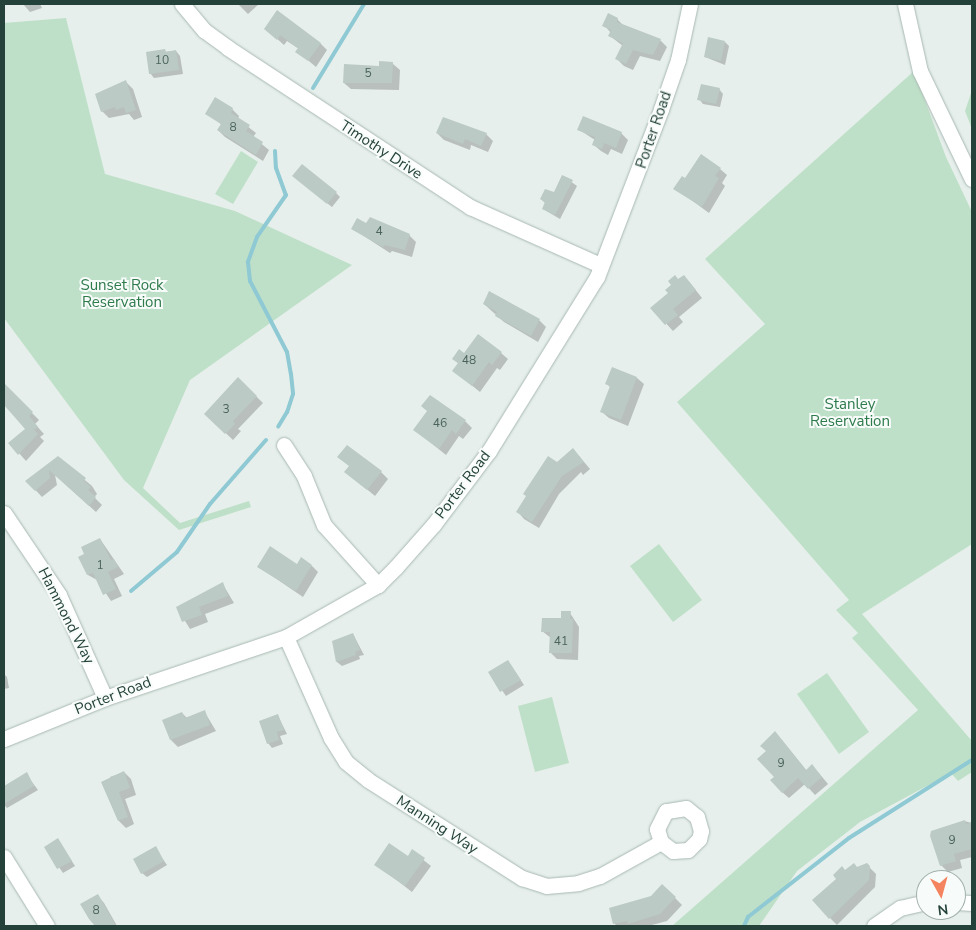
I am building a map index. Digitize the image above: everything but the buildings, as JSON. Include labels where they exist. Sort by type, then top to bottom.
[{"type":"street","name":"Timothy Drive","points":[[182,4],[206,31],[228,48],[461,202],[490,218],[600,265]]},
{"type":"street","name":"Porter Road","points":[[4,739],[105,698],[286,637],[378,584],[434,524],[489,451],[540,373],[597,277],[600,265],[642,165],[678,60],[690,4]]},
{"type":"street","points":[[905,4],[920,71],[972,179]]},
{"type":"street","points":[[284,445],[304,476],[324,525],[378,584]]},
{"type":"street","name":"Hammond Way","points":[[4,513],[59,595],[105,698]]},
{"type":"street","name":"Manning Way","points":[[286,637],[331,738],[346,762],[368,780],[522,878],[546,886],[578,883],[600,876],[661,842]]},
{"type":"street","points":[[4,857],[46,926]]},
{"type":"street","points":[[874,926],[900,908],[916,904]]},
{"type":"green space","name":"Sunset Rock Reservation","points":[[66,18],[105,174],[235,211],[352,265],[190,380],[143,488],[180,523],[249,501],[251,507],[179,530],[124,480],[4,318],[4,23]]},
{"type":"green space","name":"Stanley Reservation","points":[[914,71],[946,157],[972,212],[972,544],[862,614],[972,741],[972,772],[958,781],[951,773],[860,822],[797,871],[759,926],[672,926],[918,710],[852,638],[858,633],[836,610],[849,600],[677,402],[765,324],[705,259]]},
{"type":"green space","points":[[972,90],[972,129],[965,111]]},
{"type":"green space","points":[[241,151],[258,162],[233,204],[215,194]]},
{"type":"green space","points":[[659,544],[702,600],[673,622],[630,566]]},
{"type":"green space","points":[[827,673],[869,732],[839,754],[797,694]]},
{"type":"green space","points":[[552,697],[569,763],[535,772],[518,706]]},
{"type":"waterway","points":[[313,88],[364,4]]},
{"type":"waterway","points":[[275,151],[276,168],[286,195],[257,237],[248,262],[250,281],[287,352],[293,394],[287,412],[278,427]]},
{"type":"waterway","points":[[131,591],[177,552],[210,504],[266,440]]},
{"type":"waterway","points":[[744,926],[748,917],[849,838],[972,760]]}]
